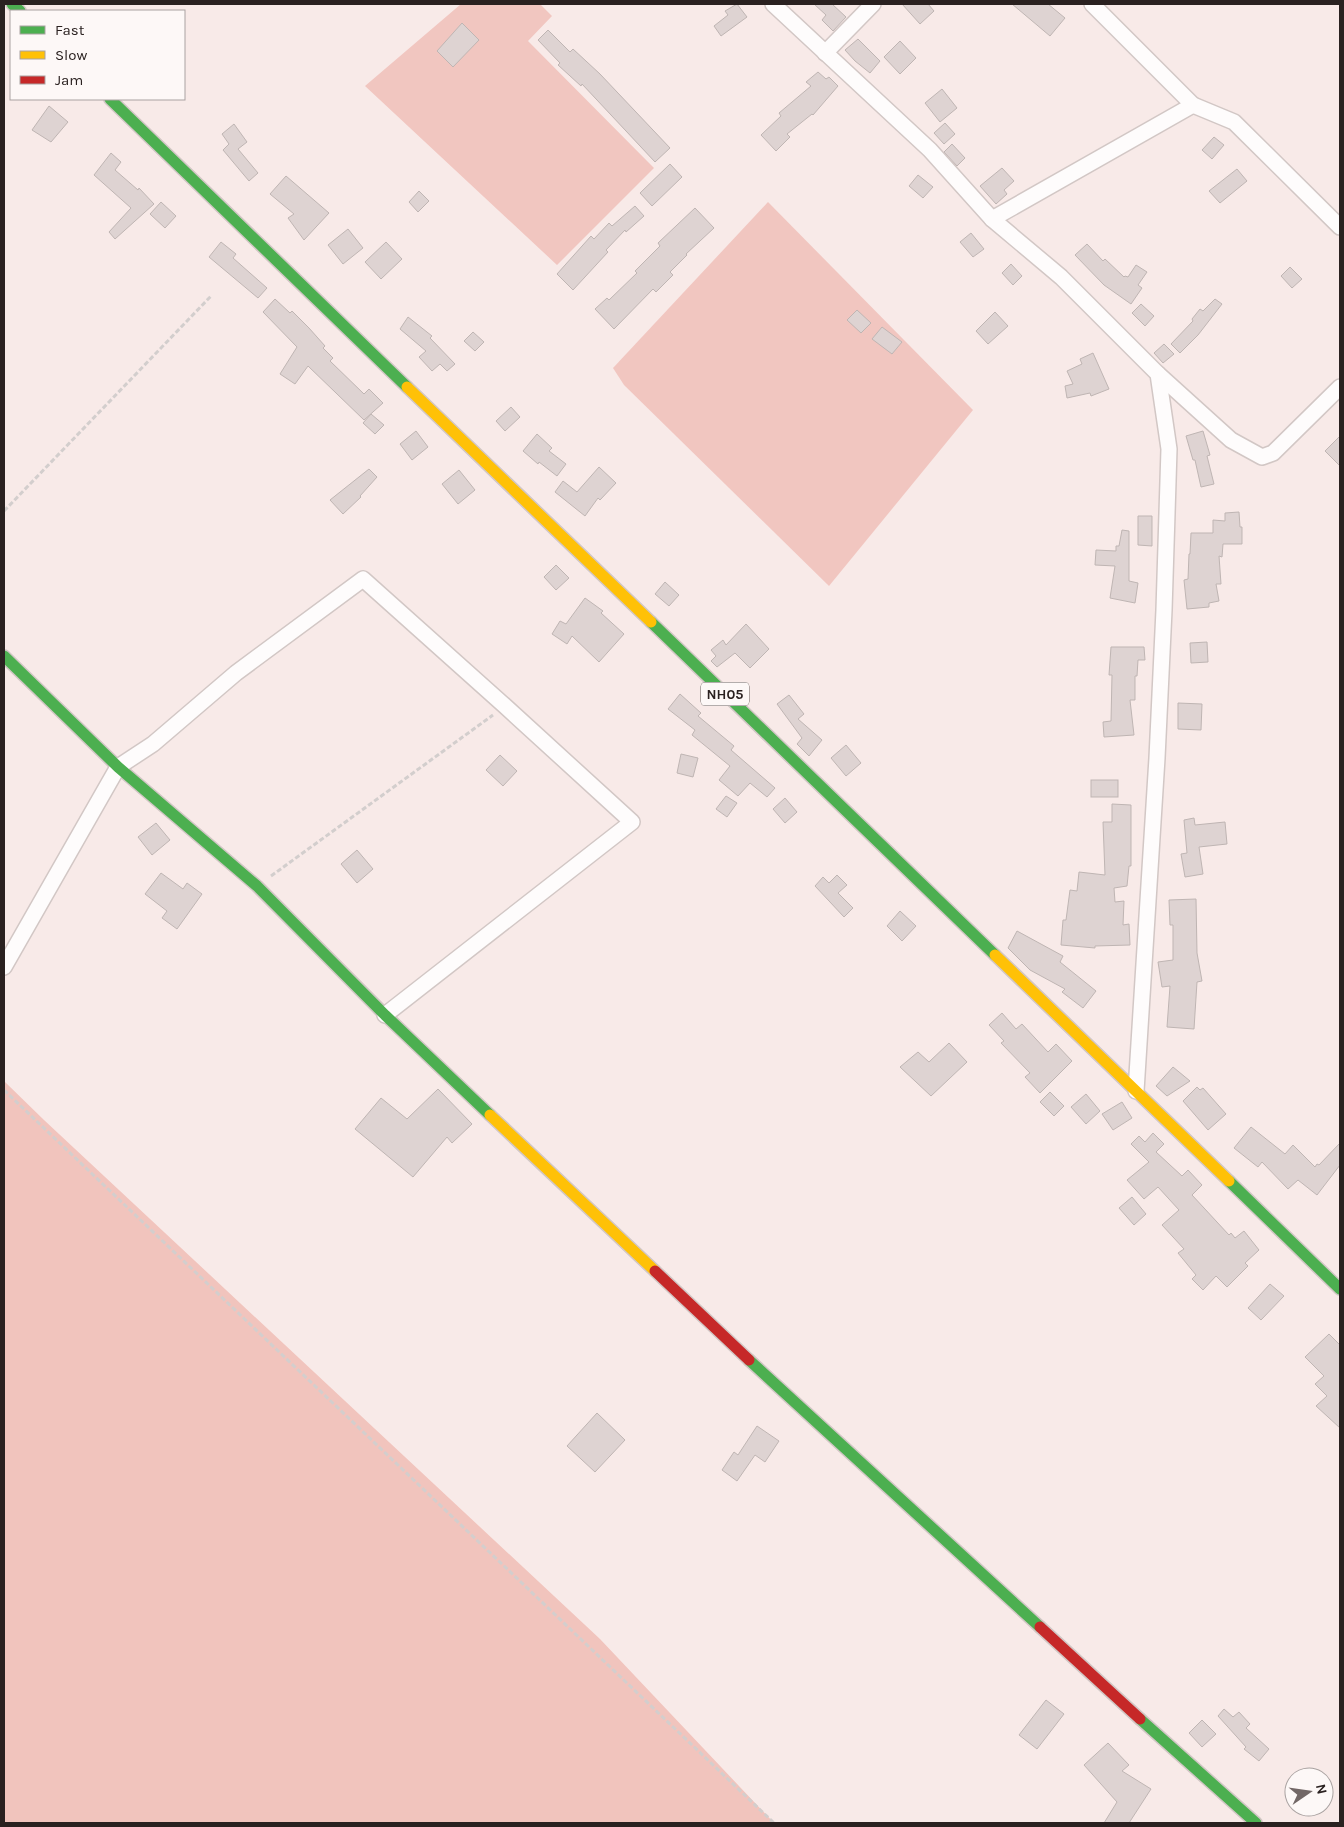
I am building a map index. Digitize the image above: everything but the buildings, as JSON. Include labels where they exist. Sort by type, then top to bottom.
[{"type":"main road","name":"NH05","points":[[111,100],[1340,1289]]},
{"type":"main road","points":[[4,656],[118,767],[257,886],[385,1015],[751,1362],[1199,1774],[1256,1823]]},
{"type":"street","points":[[773,4],[930,150],[992,219],[1061,277],[1158,374],[1231,440],[1262,457],[1273,453],[1340,387]]},
{"type":"street","points":[[825,53],[873,4]]},
{"type":"street","points":[[1092,4],[1193,105],[1234,122],[1340,226]]},
{"type":"street","points":[[992,219],[1193,105]]},
{"type":"street","points":[[1136,1091],[1157,758],[1170,449],[1158,374]]},
{"type":"street","points":[[4,966],[118,767],[153,744],[236,673],[363,578],[632,822],[385,1015]]},
{"type":"path","points":[[4,512],[212,295]]},
{"type":"path","points":[[257,886],[505,706]]},
{"type":"path","points":[[4,1090],[774,1823]]},
{"type":"shaded area","points":[[461,4],[540,4],[552,16],[528,41],[654,168],[557,265],[365,86]]},
{"type":"shaded area","points":[[768,202],[973,410],[829,586],[624,385],[613,368]]},
{"type":"shaded area","points":[[4,1081],[600,1639],[774,1823],[4,1823]]},
{"type":"traffic: fast","points":[[12,4],[19,10]]},
{"type":"traffic: fast","points":[[111,100],[407,387]]},
{"type":"traffic: fast","points":[[651,622],[995,955]]},
{"type":"traffic: fast","points":[[4,656],[118,767],[257,886],[385,1015],[490,1115]]},
{"type":"traffic: fast","points":[[1229,1181],[1340,1289]]},
{"type":"traffic: fast","points":[[749,1360],[1040,1627]]},
{"type":"traffic: fast","points":[[1140,1719],[1256,1823]]},
{"type":"traffic: slow","points":[[407,387],[651,622]]},
{"type":"traffic: slow","points":[[995,955],[1229,1181]]},
{"type":"traffic: slow","points":[[490,1115],[655,1271]]},
{"type":"traffic: jam","points":[[655,1271],[749,1360]]},
{"type":"traffic: jam","points":[[1040,1627],[1140,1719]]}]
